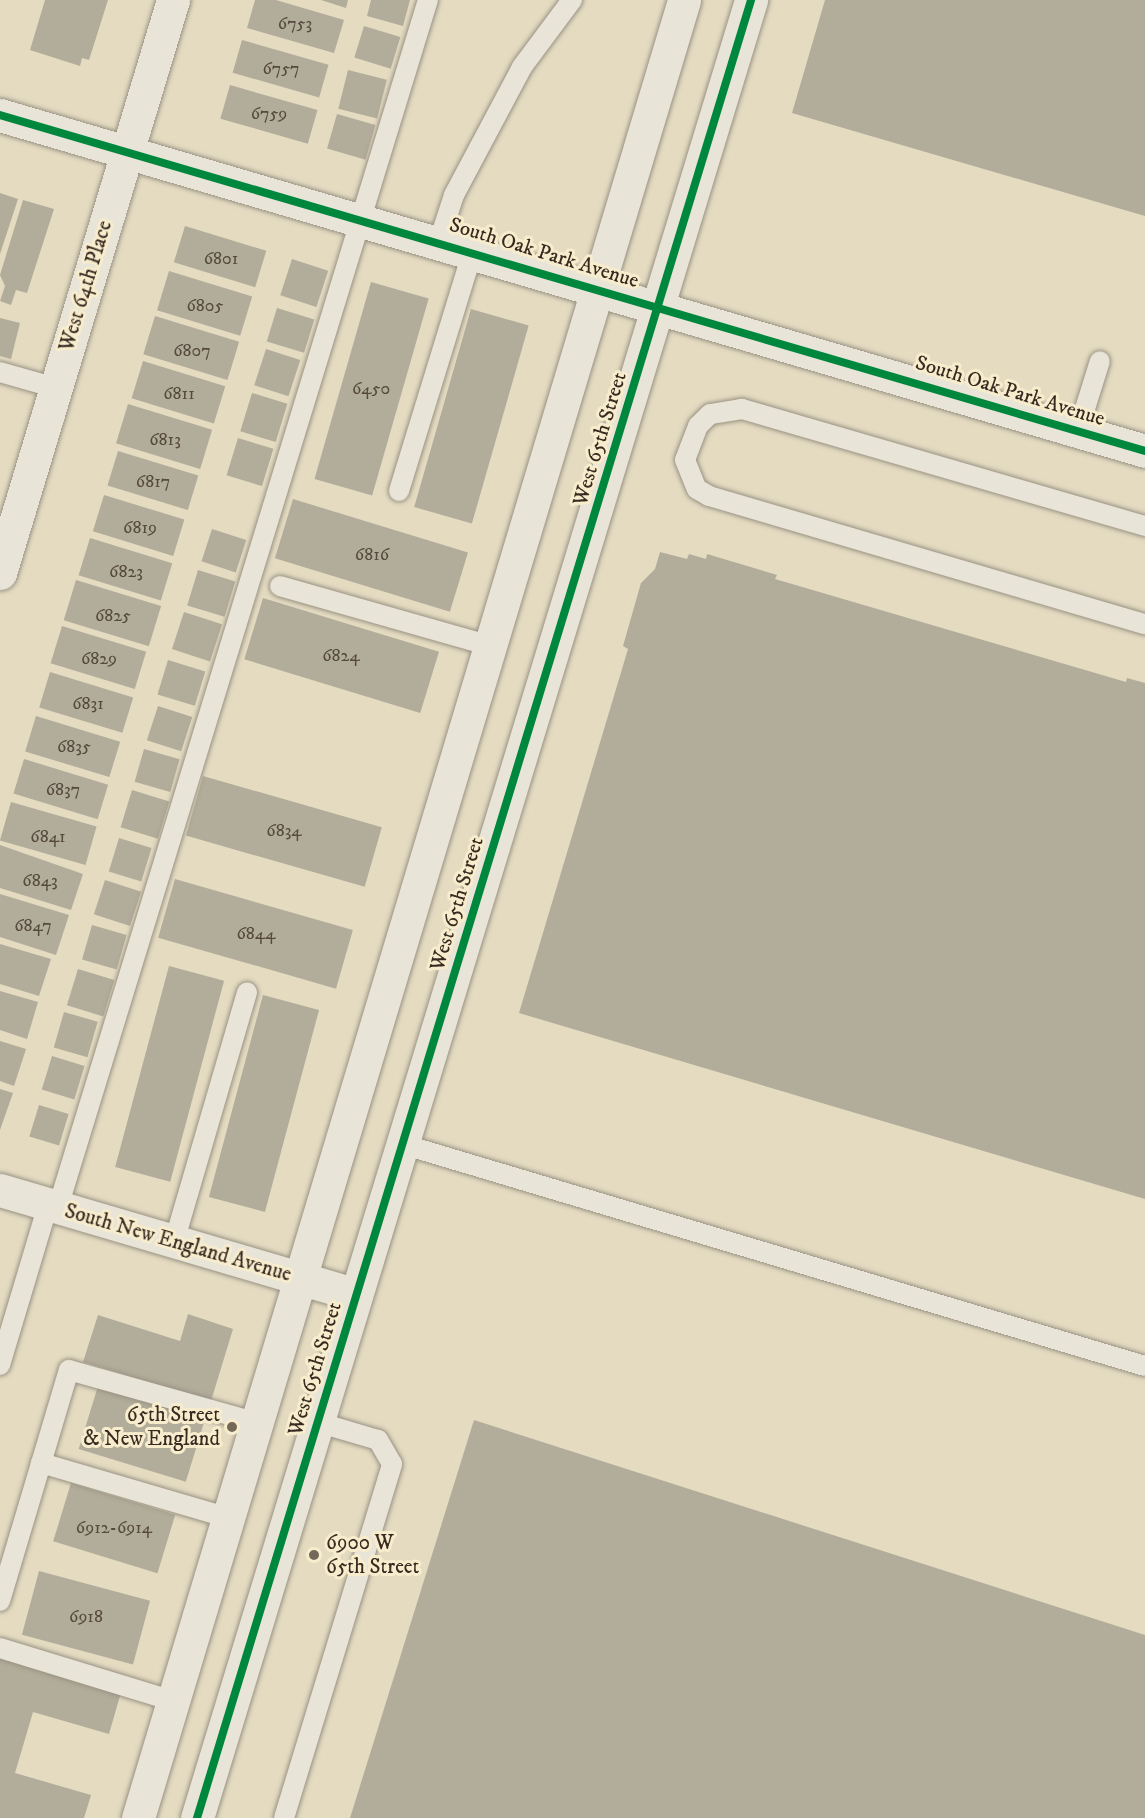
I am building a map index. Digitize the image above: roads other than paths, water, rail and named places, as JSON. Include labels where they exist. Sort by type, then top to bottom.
[{"type":"street","name":"West 64th Place","points":[[0,573],[173,0]]},
{"type":"street","name":"West 65th Street","points":[[138,1818],[684,0]]},
{"type":"street","name":"West 65th Street","points":[[197,1818],[660,307],[751,0]]},
{"type":"street","name":"South Oak Park Avenue","points":[[0,115],[362,218],[1145,451]]},
{"type":"street","name":"South New England Avenue","points":[[0,1190],[356,1295]]},
{"type":"lane","points":[[0,1365],[53,1206],[428,0]]},
{"type":"lane","points":[[439,241],[454,195],[522,67],[572,0]]},
{"type":"lane","points":[[399,491],[473,251]]},
{"type":"lane","points":[[1078,430],[1100,361]]},
{"type":"lane","points":[[0,372],[56,388]]},
{"type":"lane","points":[[1145,526],[742,409],[710,414],[698,426],[685,460],[697,489],[709,496],[1145,624]]},
{"type":"lane","points":[[280,586],[490,646]]},
{"type":"lane","points":[[174,1242],[247,992]]},
{"type":"lane","points":[[402,1144],[1145,1366]]},
{"type":"lane","points":[[0,1601],[69,1370],[257,1423]]},
{"type":"lane","points":[[284,1818],[392,1464],[378,1440],[317,1422]]},
{"type":"lane","points":[[41,1463],[229,1518]]},
{"type":"lane","points":[[0,1648],[173,1701]]},
{"type":"place","name":"65th Street & New England","points":[[232,1427]]},
{"type":"place","name":"6900 W 65th Street","points":[[314,1555]]}]
